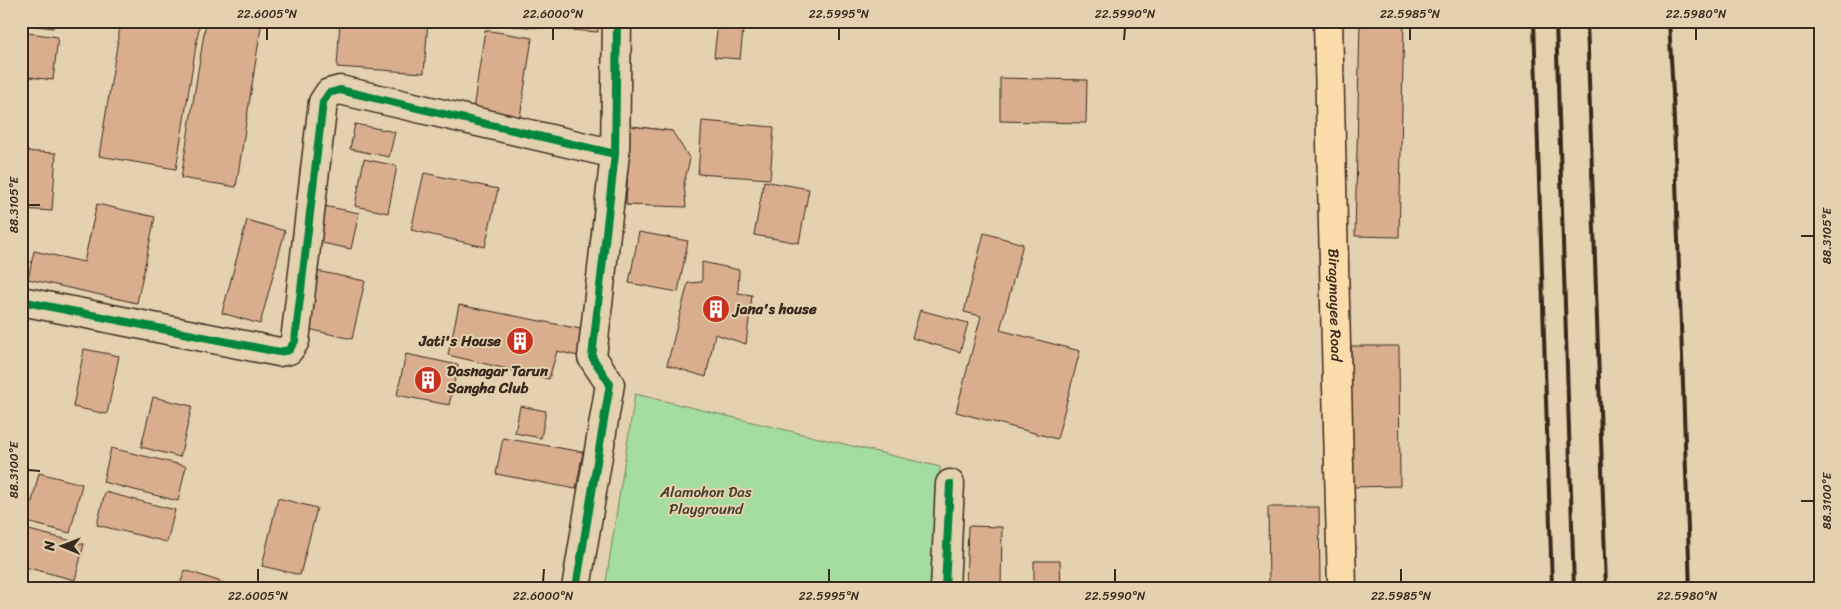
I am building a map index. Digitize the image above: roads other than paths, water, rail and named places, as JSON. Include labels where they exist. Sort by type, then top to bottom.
[{"type":"main road","name":"Biragmayee Road","points":[[1328,21],[1342,588]]},
{"type":"street","points":[[576,588],[610,384],[592,357],[615,154],[617,21]]},
{"type":"street","points":[[21,301],[279,352],[288,350],[295,341],[323,102],[329,93],[340,90],[615,154]]},
{"type":"street","points":[[945,588],[950,484]]},
{"type":"railway","points":[[1534,21],[1552,588]]},
{"type":"railway","points":[[1556,21],[1574,588]]},
{"type":"railway","points":[[1587,21],[1606,588]]},
{"type":"railway","points":[[1669,21],[1690,588]]},
{"type":"place","name":"jana's house","points":[[716,309]]},
{"type":"place","name":"Jati's House","points":[[520,341]]},
{"type":"place","name":"Dasnagar Tarun Sangha Club","points":[[428,380]]},
{"type":"park label","name":"Alamohon Das Playground","points":[[706,500]]}]
